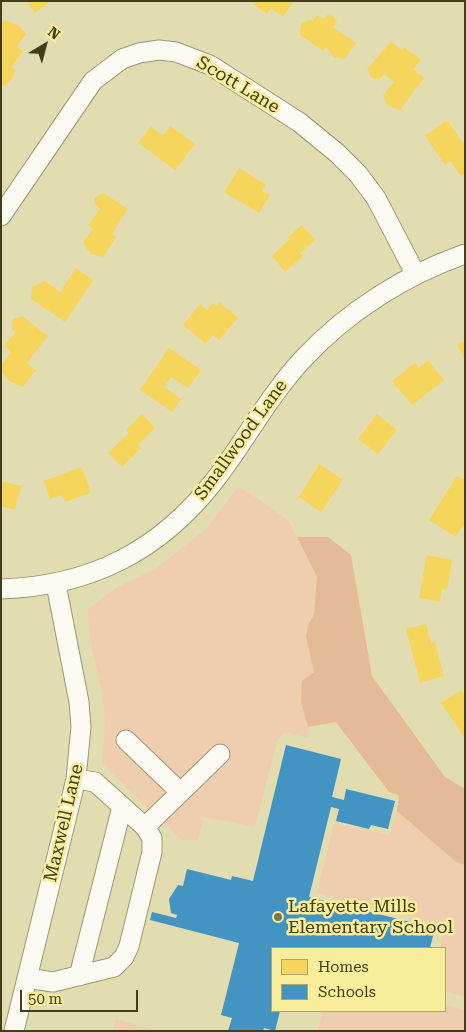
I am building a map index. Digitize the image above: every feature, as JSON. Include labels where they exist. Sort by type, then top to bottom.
[{"type":"street","name":"Scott Lane","points":[[1,216],[93,81],[114,64],[139,53],[158,50],[176,52],[210,65],[299,122],[337,153],[358,174],[376,198],[416,275]]},
{"type":"street","name":"Smallwood Lane","points":[[1,589],[56,584],[83,576],[123,559],[169,529],[188,512],[216,479],[278,388],[304,358],[328,335],[369,303],[416,275],[465,254]]},
{"type":"street","name":"Maxwell Lane","points":[[14,1031],[76,778],[81,728],[79,702],[56,584]]},
{"type":"street","points":[[126,740],[180,792]]},
{"type":"street","points":[[145,827],[220,754]]},
{"type":"street","points":[[27,978],[53,982],[114,966],[124,957],[129,946],[152,852],[152,838],[145,827],[95,782],[76,778]]},
{"type":"street","points":[[79,976],[122,808]]},
{"type":"shaded area","points":[[238,487],[288,520],[317,577],[314,614],[308,626],[306,637],[314,672],[301,702],[308,727],[308,738],[285,732],[277,741],[255,827],[204,817],[198,840],[182,840],[102,764],[104,707],[91,643],[88,609],[116,588],[155,569],[207,528]]},
{"type":"shaded area","points":[[297,537],[328,537],[351,555],[372,676],[445,777],[465,789],[465,865],[456,862],[397,811],[399,795],[389,792],[336,722],[308,727],[301,702],[302,681],[314,672],[306,637],[308,626],[314,614],[317,577]]},
{"type":"shaded area","points":[[397,811],[456,862],[465,865],[465,997],[446,991],[446,947],[440,947],[445,925],[317,893],[334,823],[389,835]]},
{"type":"shaded area","points":[[446,1005],[465,1010],[465,1031],[317,1031],[323,1012],[446,1012]]},
{"type":"shaded area","points":[[116,1019],[158,1031],[113,1031]]},
{"type":"building: Homes","points":[[27,1],[51,1],[35,13]]},
{"type":"building: Homes","points":[[249,1],[294,1],[283,17],[271,8],[267,14]]},
{"type":"building: Homes","points":[[317,15],[324,19],[327,15],[333,16],[337,22],[333,27],[356,43],[345,59],[334,57],[326,47],[323,51],[300,35],[301,24],[310,19],[313,21]]},
{"type":"building: Homes","points":[[5,20],[18,25],[26,34],[17,47],[23,51],[12,67],[15,70],[12,79],[4,86],[1,84],[1,26]]},
{"type":"building: Homes","points":[[391,42],[402,50],[404,47],[421,60],[413,69],[424,78],[400,110],[388,106],[383,95],[394,82],[384,74],[379,80],[371,77],[367,69]]},
{"type":"building: Homes","points":[[447,120],[463,143],[465,141],[465,174],[461,176],[450,161],[445,165],[425,136]]},
{"type":"building: Homes","points":[[151,126],[163,136],[170,126],[195,144],[175,170],[138,143]]},
{"type":"building: Homes","points":[[239,168],[266,185],[262,191],[270,195],[259,213],[224,192]]},
{"type":"building: Homes","points":[[103,193],[128,209],[112,234],[116,237],[103,257],[90,254],[83,242],[93,229],[88,225],[100,209],[96,206],[94,198]]},
{"type":"building: Homes","points":[[302,225],[315,240],[300,253],[303,256],[285,272],[272,256],[289,240],[288,237]]},
{"type":"building: Homes","points":[[76,268],[93,280],[65,322],[31,299],[32,287],[45,281],[60,292]]},
{"type":"building: Homes","points":[[219,302],[238,318],[219,340],[213,335],[206,344],[183,325],[200,304],[207,310],[213,303],[217,306]]},
{"type":"building: Homes","points":[[22,316],[48,336],[27,363],[36,370],[23,387],[9,381],[1,371],[1,365],[11,352],[4,346],[16,332],[12,329],[12,320]]},
{"type":"building: Homes","points":[[465,341],[465,361],[457,344]]},
{"type":"building: Homes","points":[[169,348],[201,370],[188,388],[171,377],[164,387],[181,399],[172,412],[140,390]]},
{"type":"building: Homes","points":[[428,360],[444,380],[412,405],[392,381],[415,363],[419,368]]},
{"type":"building: Homes","points":[[142,414],[155,428],[138,445],[141,448],[122,467],[108,453],[129,433],[126,430]]},
{"type":"building: Homes","points":[[377,414],[397,430],[378,454],[358,439]]},
{"type":"building: Homes","points":[[319,464],[343,480],[321,512],[299,497]]},
{"type":"building: Homes","points":[[82,467],[91,493],[65,502],[62,495],[50,499],[44,481]]},
{"type":"building: Homes","points":[[457,476],[465,480],[465,523],[456,537],[429,520]]},
{"type":"building: Homes","points":[[1,481],[21,486],[15,510],[1,506]]},
{"type":"building: Homes","points":[[427,555],[452,560],[447,590],[442,589],[440,602],[419,598]]},
{"type":"building: Homes","points":[[426,624],[431,643],[435,642],[444,676],[420,683],[406,629]]},
{"type":"building: Homes","points":[[461,690],[465,696],[465,739],[441,703]]},
{"type":"building: Schools","name":"Lafayette Mills Elementary School","points":[[286,745],[341,759],[332,797],[344,800],[346,789],[395,801],[388,829],[371,825],[369,829],[336,821],[339,809],[331,807],[309,897],[435,928],[430,947],[271,947],[271,1012],[280,1012],[275,1031],[264,1028],[263,1031],[228,1031],[232,1018],[221,1015],[239,943],[150,920],[152,912],[176,918],[177,915],[171,913],[169,899],[178,885],[183,886],[187,869],[231,880],[232,876],[253,881]]},
{"type":"place","name":"Lafayette Mills Elementary School","points":[[278,917]]}]
